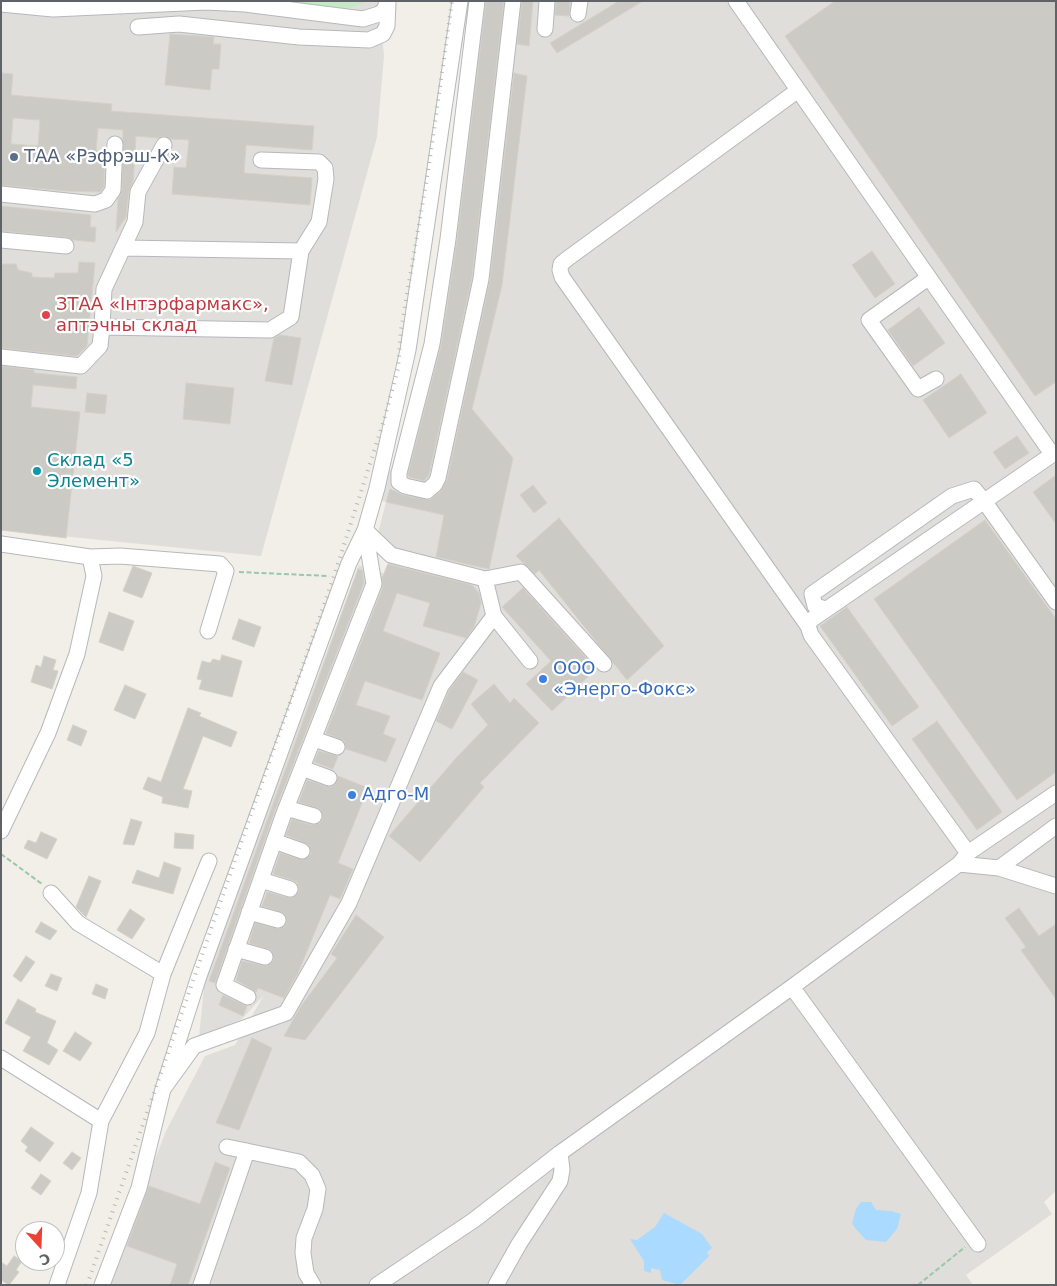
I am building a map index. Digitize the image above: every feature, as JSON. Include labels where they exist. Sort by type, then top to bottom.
[{"type":"street","points":[[102,1285],[139,1188],[163,1089],[199,976],[349,563],[364,530],[385,458],[408,350],[460,1]]},
{"type":"street","points":[[477,1],[448,239],[432,344],[399,472],[398,482],[405,486],[427,491],[436,484],[438,478],[481,279],[513,1]]},
{"type":"street","points":[[545,29],[547,1]]},
{"type":"street","points":[[736,1],[928,278],[1054,453],[826,609],[811,620],[808,626]]},
{"type":"street","points":[[1,4],[53,8],[206,2],[245,3],[363,19],[379,14],[388,2]]},
{"type":"street","points":[[138,26],[179,24],[299,37],[369,40],[383,34],[387,26],[388,2]]},
{"type":"street","points":[[797,91],[567,258],[561,264],[562,277],[808,626],[811,635],[963,858],[1056,886]]},
{"type":"street","points":[[1,194],[95,204],[106,200],[113,190],[115,144]]},
{"type":"street","points":[[1,357],[81,366],[100,346],[104,289],[135,222],[138,192],[164,145]]},
{"type":"street","points":[[102,327],[270,330],[291,317],[301,251],[319,222],[326,179],[325,168],[319,162],[261,160]]},
{"type":"street","points":[[1,240],[66,246]]},
{"type":"street","points":[[124,248],[301,251]]},
{"type":"street","points":[[928,278],[868,320],[918,390],[936,378]]},
{"type":"street","points":[[826,609],[815,606],[812,594],[952,496],[974,489],[1056,602]]},
{"type":"street","points":[[364,530],[391,555],[485,579],[521,572],[604,664]]},
{"type":"street","points":[[248,996],[224,985],[286,808],[374,584],[364,530]]},
{"type":"street","points":[[2,546],[90,557],[120,556],[220,564],[226,571],[208,631]]},
{"type":"street","points":[[2,829],[48,733],[77,654],[94,576],[90,557]]},
{"type":"street","points":[[485,579],[494,616],[530,661]]},
{"type":"street","points":[[163,1089],[194,1046],[286,1013],[349,903],[441,686],[494,616]]},
{"type":"street","points":[[314,738],[337,747]]},
{"type":"street","points":[[302,768],[329,778]]},
{"type":"street","points":[[377,1285],[474,1220],[560,1153],[792,988],[963,858],[1056,792]]},
{"type":"street","points":[[286,808],[314,816]]},
{"type":"street","points":[[1000,868],[1056,826]]},
{"type":"street","points":[[274,841],[302,851]]},
{"type":"street","points":[[57,1285],[89,1193],[101,1121],[146,1033],[163,974],[209,861]]},
{"type":"street","points":[[260,880],[290,888]]},
{"type":"street","points":[[51,893],[78,923],[163,974]]},
{"type":"street","points":[[249,912],[278,920]]},
{"type":"street","points":[[236,949],[265,957]]},
{"type":"street","points":[[792,988],[977,1242]]},
{"type":"street","points":[[1,1058],[101,1121]]},
{"type":"street","points":[[227,1147],[299,1162],[312,1175],[318,1189],[315,1209],[304,1238],[303,1253],[306,1273],[313,1285]]},
{"type":"street","points":[[201,1285],[247,1151]]},
{"type":"street","points":[[496,1285],[519,1244],[560,1181],[562,1170],[560,1153]]},
{"type":"path","points":[[226,571],[334,576],[349,563]]},
{"type":"path","points":[[1,854],[32,875],[51,893]]},
{"type":"path","points":[[918,1285],[977,1242]]},
{"type":"shaded area","points":[[1,1],[379,1],[384,56],[377,137],[261,556],[1,530]]},
{"type":"shaded area","points":[[477,1],[1056,1],[1056,1191],[1044,1202],[1052,1214],[966,1275],[973,1285],[106,1285],[166,1131],[205,1056],[235,1045],[264,995],[242,1019],[199,1037],[205,978],[359,565],[385,574],[389,559],[378,533],[386,502],[378,500],[388,470],[399,472],[432,344]]},
{"type":"green space","points":[[270,1],[368,1],[345,10]]},
{"type":"water","points":[[861,1202],[871,1202],[876,1210],[901,1214],[897,1229],[886,1242],[866,1240],[855,1228],[852,1223],[856,1209]]},
{"type":"water","points":[[664,1213],[702,1234],[712,1248],[707,1252],[709,1256],[680,1285],[662,1280],[660,1270],[651,1268],[651,1273],[644,1271],[644,1261],[630,1239],[637,1240],[655,1227]]},
{"type":"building","points":[[486,1],[504,1],[472,277],[429,475],[424,481],[409,477],[408,474],[441,346],[457,240]]},
{"type":"building","points":[[522,1],[533,1],[529,46],[517,44]]},
{"type":"building","points":[[556,1],[570,1],[569,16],[555,15]]},
{"type":"building","points":[[619,1],[643,1],[557,53],[550,43]]},
{"type":"building","points":[[835,1],[1056,1],[1056,382],[1035,396],[785,36]]},
{"type":"building","points":[[170,34],[214,37],[213,44],[221,44],[219,69],[212,69],[210,90],[165,85]]},
{"type":"building","points":[[1,73],[13,74],[11,95],[112,104],[111,111],[314,126],[312,150],[246,145],[244,173],[312,178],[310,205],[172,194],[174,167],[186,168],[189,140],[171,139],[164,136],[158,138],[136,136],[133,182],[129,191],[126,217],[116,232],[118,199],[122,190],[123,130],[98,128],[96,151],[105,151],[104,187],[100,192],[1,185]],"holes":[[[13,118],[40,120],[38,146],[11,144]]]},
{"type":"building","points":[[514,73],[527,76],[502,285],[472,409],[513,458],[489,569],[436,557],[444,515],[386,502],[390,489],[403,495],[430,500],[441,491],[447,480],[490,280]]},
{"type":"building","points":[[1,206],[91,215],[90,227],[96,227],[95,242],[73,240],[67,237],[1,231]]},
{"type":"building","points":[[872,251],[895,284],[875,298],[852,265]]},
{"type":"building","name":"ЗТАА «Інтэрфармакс», аптэчны склад","points":[[79,262],[95,263],[87,346],[77,356],[1,348],[1,264],[16,264],[18,270],[32,273],[32,277],[54,278],[55,273],[78,273]]},
{"type":"building","points":[[919,307],[945,343],[913,366],[888,330]]},
{"type":"building","points":[[280,335],[301,338],[292,385],[265,381],[274,338]]},
{"type":"building","name":"Склад «5 Элемент»","points":[[1,366],[34,370],[34,373],[77,377],[76,389],[33,385],[31,407],[80,412],[66,538],[1,530]]},
{"type":"building","points":[[961,374],[987,413],[949,438],[923,400]]},
{"type":"building","points":[[186,383],[234,388],[230,424],[183,419]]},
{"type":"building","points":[[87,393],[107,395],[105,414],[85,412]]},
{"type":"building","points":[[1017,436],[1029,453],[1005,469],[993,452]]},
{"type":"building","points":[[1056,475],[1056,524],[1033,492]]},
{"type":"building","points":[[533,485],[547,503],[534,513],[520,495]]},
{"type":"building","points":[[559,518],[664,646],[627,680],[539,570],[535,574],[516,556]]},
{"type":"building","points":[[985,520],[1056,619],[1056,772],[1017,800],[874,599]]},
{"type":"building","points":[[388,564],[472,585],[479,593],[481,603],[474,627],[466,638],[423,626],[430,603],[397,593],[383,631],[440,653],[422,700],[365,681],[356,705],[390,716],[383,734],[396,739],[386,762],[346,749],[344,741],[326,733],[383,587],[382,578]]},
{"type":"building","points":[[133,566],[152,573],[142,598],[123,591]]},
{"type":"building","points":[[358,569],[362,570],[364,583],[274,813],[215,983],[209,981]]},
{"type":"building","points":[[523,588],[596,669],[552,711],[526,684],[551,661],[502,607]]},
{"type":"building","points":[[847,607],[919,707],[892,726],[820,626]]},
{"type":"building","points":[[109,612],[134,621],[123,651],[99,642]]},
{"type":"building","points":[[239,619],[261,627],[254,647],[232,639]]},
{"type":"building","points":[[222,655],[242,661],[232,697],[199,689],[202,680],[197,679],[202,661],[210,663],[213,659],[220,661]]},
{"type":"building","points":[[44,656],[56,660],[53,670],[58,671],[52,689],[31,682],[36,665],[41,667]]},
{"type":"building","points":[[463,672],[478,680],[452,729],[436,721],[449,691]]},
{"type":"building","points":[[494,684],[510,703],[514,698],[539,723],[480,783],[484,787],[420,862],[389,836],[457,757],[488,725],[471,704]]},
{"type":"building","points":[[125,685],[146,694],[135,719],[114,710]]},
{"type":"building","points":[[188,708],[201,713],[199,716],[237,732],[231,747],[203,736],[183,789],[192,791],[188,808],[162,803],[163,797],[143,789],[148,777],[161,782]]},
{"type":"building","points":[[937,721],[1002,812],[977,830],[912,739]]},
{"type":"building","points":[[73,725],[87,731],[81,746],[67,740]]},
{"type":"building","points":[[319,751],[338,756],[333,769],[314,762]]},
{"type":"building","points":[[338,776],[368,788],[338,863],[353,869],[340,899],[330,895],[298,973],[284,998],[258,988],[256,992],[236,980],[242,961],[267,966],[274,960],[271,950],[249,943],[255,923],[280,929],[287,922],[284,913],[262,906],[267,892],[292,898],[299,891],[297,882],[273,874],[280,853],[303,860],[311,854],[309,845],[286,835],[292,819],[312,825],[320,823],[323,818],[320,809],[299,802],[307,780],[330,787],[335,785]]},
{"type":"building","points":[[131,819],[142,822],[134,845],[123,844]]},
{"type":"building","points":[[41,832],[57,839],[47,859],[24,848],[28,840],[36,843]]},
{"type":"building","points":[[175,833],[194,835],[193,849],[174,848]]},
{"type":"building","points":[[164,862],[181,868],[173,894],[132,883],[137,870],[159,878]]},
{"type":"building","points":[[89,876],[101,881],[86,917],[76,907]]},
{"type":"building","points":[[1019,908],[1039,936],[1056,924],[1056,999],[1021,950],[1026,947],[1005,918]]},
{"type":"building","points":[[130,909],[145,919],[132,939],[117,930]]},
{"type":"building","points":[[356,915],[384,937],[305,1040],[284,1036],[301,1006],[337,958],[331,954]]},
{"type":"building","points":[[41,922],[57,931],[50,940],[35,932]]},
{"type":"building","points":[[26,956],[35,962],[21,982],[13,976]]},
{"type":"building","points":[[51,974],[62,978],[57,991],[45,986]]},
{"type":"building","points":[[96,984],[108,989],[105,999],[92,994]]},
{"type":"building","points":[[223,995],[247,1006],[243,1016],[219,1005]]},
{"type":"building","points":[[18,999],[36,1009],[35,1012],[56,1021],[47,1043],[58,1050],[49,1065],[23,1051],[31,1037],[5,1023]]},
{"type":"building","points":[[75,1032],[92,1043],[80,1061],[63,1051]]},
{"type":"building","points":[[252,1038],[272,1048],[239,1130],[216,1123]]},
{"type":"building","points":[[31,1127],[54,1143],[40,1162],[25,1151],[28,1147],[21,1141]]},
{"type":"building","points":[[72,1152],[81,1158],[72,1170],[63,1163]]},
{"type":"building","points":[[215,1162],[230,1168],[188,1285],[170,1285],[177,1264],[127,1246],[128,1243],[149,1186],[200,1204]]},
{"type":"building","points":[[41,1174],[51,1181],[41,1195],[31,1188]]},
{"type":"building","points":[[15,1257],[15,1271],[19,1272],[9,1285],[1,1280],[1,1262],[7,1266]]},
{"type":"railway","points":[[87,1285],[334,576],[384,420],[398,368],[401,330],[429,165],[452,1]]},
{"type":"place","name":"ТАА «Рэфрэш-К»","points":[[14,157]]},
{"type":"place","name":"ЗТАА «Інтэрфармакс», аптэчны склад","points":[[46,315]]},
{"type":"place","name":"Склад «5 Элемент»","points":[[37,471]]},
{"type":"place","name":"ООО «Энерго-Фокс»","points":[[543,679]]},
{"type":"place","name":"Адго-М","points":[[352,795]]}]
